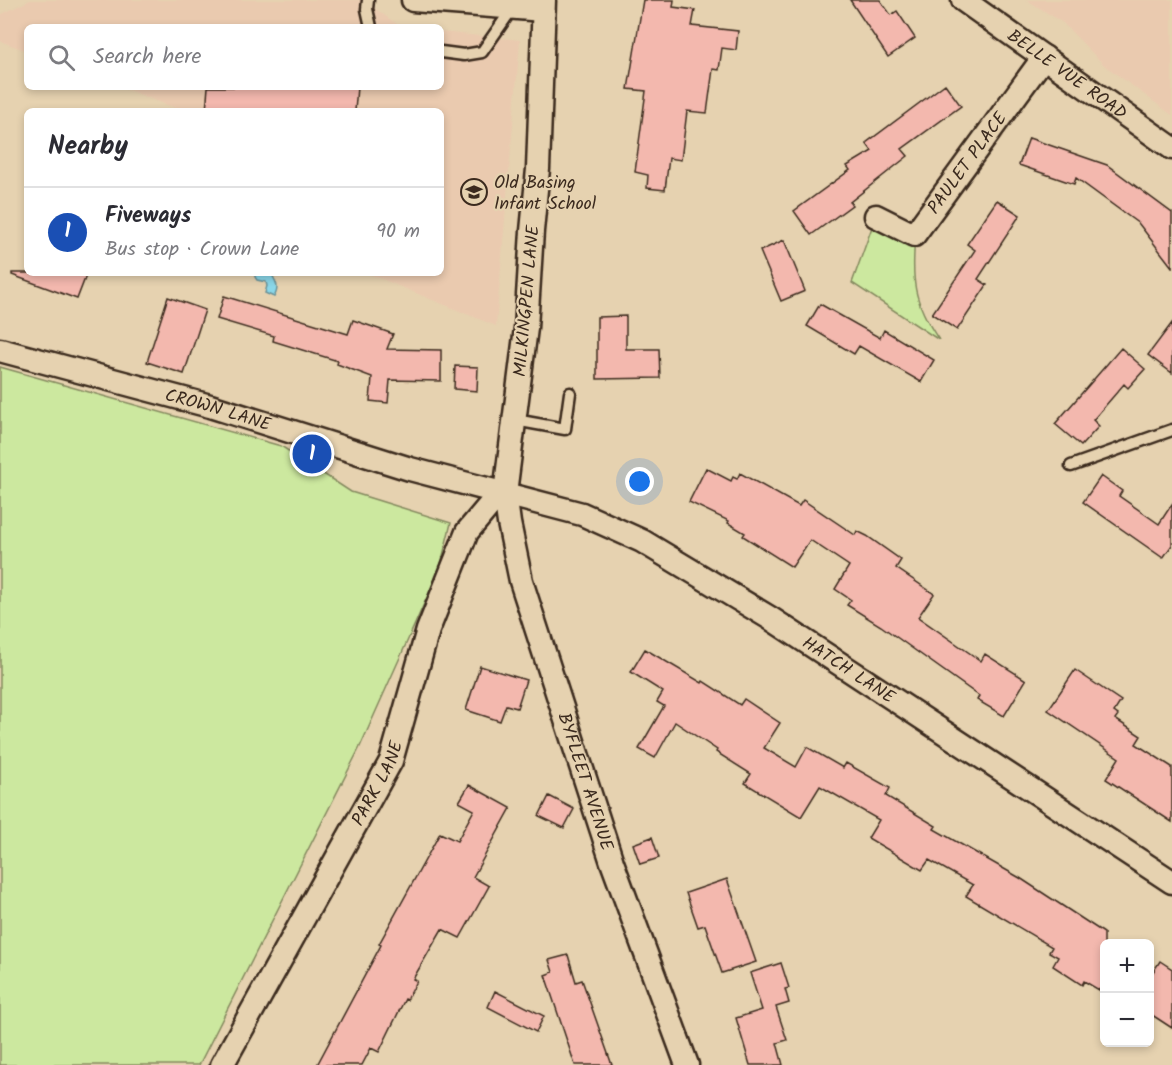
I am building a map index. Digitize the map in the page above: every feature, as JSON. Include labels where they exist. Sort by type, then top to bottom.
[{"type":"street","points":[[413,0],[512,9],[544,5]]},
{"type":"street","name":"BELLE VUE ROAD","points":[[963,0],[1172,147]]},
{"type":"street","name":"MILKINGPEN LANE","points":[[505,493],[526,328],[538,169],[544,5]]},
{"type":"street","name":"PAULET PLACE","points":[[876,216],[914,235],[1044,57]]},
{"type":"street","name":"CROWN LANE","points":[[0,350],[210,406],[410,469],[505,493]]},
{"type":"street","name":"HATCH LANE","points":[[505,493],[582,514],[642,541],[697,573],[780,624],[1172,882]]},
{"type":"street","name":"PARK LANE","points":[[222,1065],[391,761],[428,630],[467,532],[493,501],[505,493]]},
{"type":"street","name":"BYFLEET AVENUE","points":[[505,493],[521,580],[612,862],[687,1065]]},
{"type":"lane","points":[[368,0],[367,9],[370,24]]},
{"type":"lane","points":[[444,52],[464,55],[482,52],[512,9]]},
{"type":"lane","points":[[515,420],[565,429],[570,393]]},
{"type":"lane","points":[[1071,466],[1172,430]]},
{"type":"shaded area","points":[[30,0],[363,0],[397,24],[24,24],[24,50],[0,41],[0,15]]},
{"type":"shaded area","points":[[1027,0],[1172,0],[1172,115],[1104,65],[1063,23]]},
{"type":"shaded area","name":"Old Basing Infant School","points":[[444,32],[520,40],[496,326],[374,276],[444,276],[444,108],[175,108],[128,90],[444,90]]},
{"type":"green space","points":[[876,216],[915,234],[916,290],[923,313],[939,340],[852,283]]},
{"type":"green space","points":[[0,367],[281,446],[351,492],[451,523],[440,568],[359,749],[199,1065],[0,1065]]},
{"type":"water","points":[[273,276],[277,287],[274,297],[265,293],[266,282],[257,280],[255,277]]},
{"type":"building","points":[[643,0],[674,0],[673,7],[695,10],[692,26],[738,31],[736,50],[722,48],[719,70],[713,69],[707,113],[687,111],[681,160],[669,158],[665,190],[647,188],[648,175],[635,172],[646,91],[628,89]]},
{"type":"building","points":[[850,0],[880,0],[891,15],[897,11],[915,38],[888,57]]},
{"type":"building","points":[[945,84],[961,106],[902,149],[908,156],[850,202],[852,205],[811,235],[794,211],[850,170],[847,166],[872,151],[866,143]]},
{"type":"building","points":[[208,90],[357,90],[355,108],[206,108]]},
{"type":"building","points":[[1029,138],[1107,165],[1172,213],[1172,267],[1139,224],[1076,178],[1074,184],[1019,165]]},
{"type":"building","points":[[997,200],[1020,215],[978,279],[987,285],[957,330],[932,314],[975,250],[967,244]]},
{"type":"building","points":[[784,240],[805,291],[781,301],[760,251]]},
{"type":"building","points":[[12,273],[24,273],[24,276],[86,276],[77,299],[12,275]]},
{"type":"building","points":[[224,296],[348,334],[353,320],[393,334],[387,349],[441,350],[441,381],[390,380],[388,403],[370,401],[372,377],[337,364],[338,361],[273,341],[274,336],[217,319]]},
{"type":"building","points":[[168,297],[205,310],[184,374],[147,362]]},
{"type":"building","points":[[820,304],[880,338],[884,330],[934,360],[921,382],[859,346],[854,354],[807,326]]},
{"type":"building","points":[[626,316],[626,349],[659,349],[660,378],[597,379],[597,317]]},
{"type":"building","points":[[1172,323],[1172,373],[1148,355]]},
{"type":"building","points":[[1121,348],[1145,369],[1128,388],[1124,384],[1093,420],[1099,426],[1081,446],[1055,424]]},
{"type":"building","points":[[455,366],[478,367],[477,391],[454,389]]},
{"type":"building","points":[[706,468],[731,481],[733,477],[737,479],[740,473],[799,506],[803,500],[855,535],[857,531],[867,536],[901,560],[896,568],[934,594],[918,617],[981,661],[985,654],[1026,680],[1004,716],[977,700],[979,696],[881,626],[847,605],[851,600],[835,589],[849,566],[810,540],[792,567],[743,536],[745,533],[728,523],[729,521],[689,502]]},
{"type":"building","points":[[1101,476],[1122,491],[1119,496],[1159,524],[1172,504],[1172,545],[1163,558],[1083,502]]},
{"type":"building","points":[[645,649],[702,683],[703,681],[740,705],[744,699],[780,723],[764,748],[796,767],[807,747],[843,768],[846,763],[890,788],[886,796],[936,826],[934,829],[1020,878],[1104,933],[1104,939],[1100,939],[1100,991],[1084,981],[1082,985],[1053,966],[1058,957],[1049,952],[1052,947],[966,896],[973,885],[929,860],[922,870],[868,838],[879,820],[820,786],[801,817],[745,783],[751,774],[675,722],[655,758],[639,749],[664,706],[657,702],[663,692],[631,672]]},
{"type":"building","points":[[480,666],[526,680],[517,708],[506,705],[500,721],[466,710]]},
{"type":"building","points":[[1075,670],[1121,701],[1114,712],[1118,715],[1115,719],[1141,736],[1136,744],[1172,767],[1172,822],[1106,779],[1119,758],[1048,710]]},
{"type":"building","points":[[469,785],[511,808],[473,877],[489,886],[460,938],[442,929],[413,979],[417,981],[407,1000],[405,999],[379,1052],[371,1048],[362,1065],[317,1065],[381,945],[379,944],[440,833],[457,841],[474,810],[459,802]]},
{"type":"building","points":[[549,796],[574,809],[564,828],[539,816]]},
{"type":"building","points":[[652,837],[659,858],[640,864],[633,844]]},
{"type":"building","points":[[727,879],[756,962],[722,973],[705,925],[698,927],[686,893]]},
{"type":"building","points":[[568,955],[576,982],[582,980],[612,1065],[575,1065],[545,975],[553,972],[549,960]]},
{"type":"building","points":[[1160,961],[1172,969],[1172,1028],[1154,1016],[1154,970]]},
{"type":"building","points":[[781,963],[789,988],[785,989],[789,1003],[776,1007],[787,1040],[777,1043],[783,1065],[750,1065],[736,1018],[762,1010],[750,973]]},
{"type":"building","points":[[495,991],[544,1016],[536,1032],[488,1007]]},
{"type":"place","name":"Old Basing Infant School","points":[[474,192]]},
{"type":"place","name":"Fiveways","points":[[312,454]]}]
